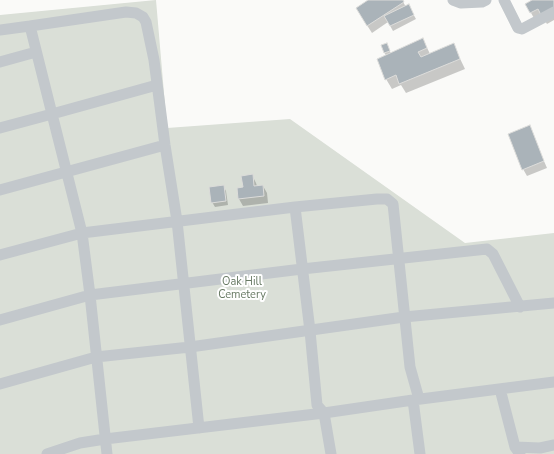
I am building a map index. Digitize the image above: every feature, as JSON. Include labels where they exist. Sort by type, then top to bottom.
[{"type":"street","points":[[453,0],[461,3],[482,2],[486,0]]},
{"type":"street","points":[[504,0],[518,28],[522,29],[554,12]]},
{"type":"street","points":[[0,30],[126,12],[136,13],[143,17],[146,22],[154,60],[177,221],[200,428]]},
{"type":"street","points":[[30,26],[82,233],[105,439],[108,454]]},
{"type":"street","points":[[0,62],[36,52]]},
{"type":"street","points":[[0,128],[157,85]]},
{"type":"street","points":[[0,190],[165,145]]},
{"type":"street","points":[[0,255],[82,233],[177,221],[387,199],[393,204],[404,317],[410,367],[416,400],[420,454]]},
{"type":"street","points":[[295,208],[310,331],[317,405],[324,413],[331,454]]},
{"type":"street","points":[[0,320],[90,295],[302,269],[487,249],[493,254],[520,307]]},
{"type":"street","points":[[0,384],[96,357],[190,347],[404,317],[554,303]]},
{"type":"street","points":[[46,454],[80,444],[105,439],[324,413],[554,382]]},
{"type":"street","points":[[500,389],[517,450],[554,445]]},
{"type":"green space","name":"Oak Hill Cemetery","points":[[156,0],[167,128],[290,119],[465,243],[554,233],[554,454],[0,454],[0,15]]},
{"type":"building","points":[[368,0],[403,0],[404,2],[367,26],[356,8]]},
{"type":"building","points":[[532,0],[554,0],[554,11],[542,17],[538,9],[530,13],[525,4]]},
{"type":"building","points":[[409,4],[414,15],[390,26],[384,16]]},
{"type":"building","points":[[423,38],[427,48],[418,52],[421,57],[454,43],[460,59],[399,84],[396,75],[385,80],[377,59]]},
{"type":"building","points":[[387,43],[390,51],[384,53],[381,45]]},
{"type":"building","points":[[530,125],[544,161],[522,170],[508,134]]},
{"type":"building","points":[[253,174],[254,186],[263,185],[264,196],[238,199],[237,188],[243,187],[241,176]]},
{"type":"building","points":[[224,185],[226,201],[211,203],[209,187]]}]
